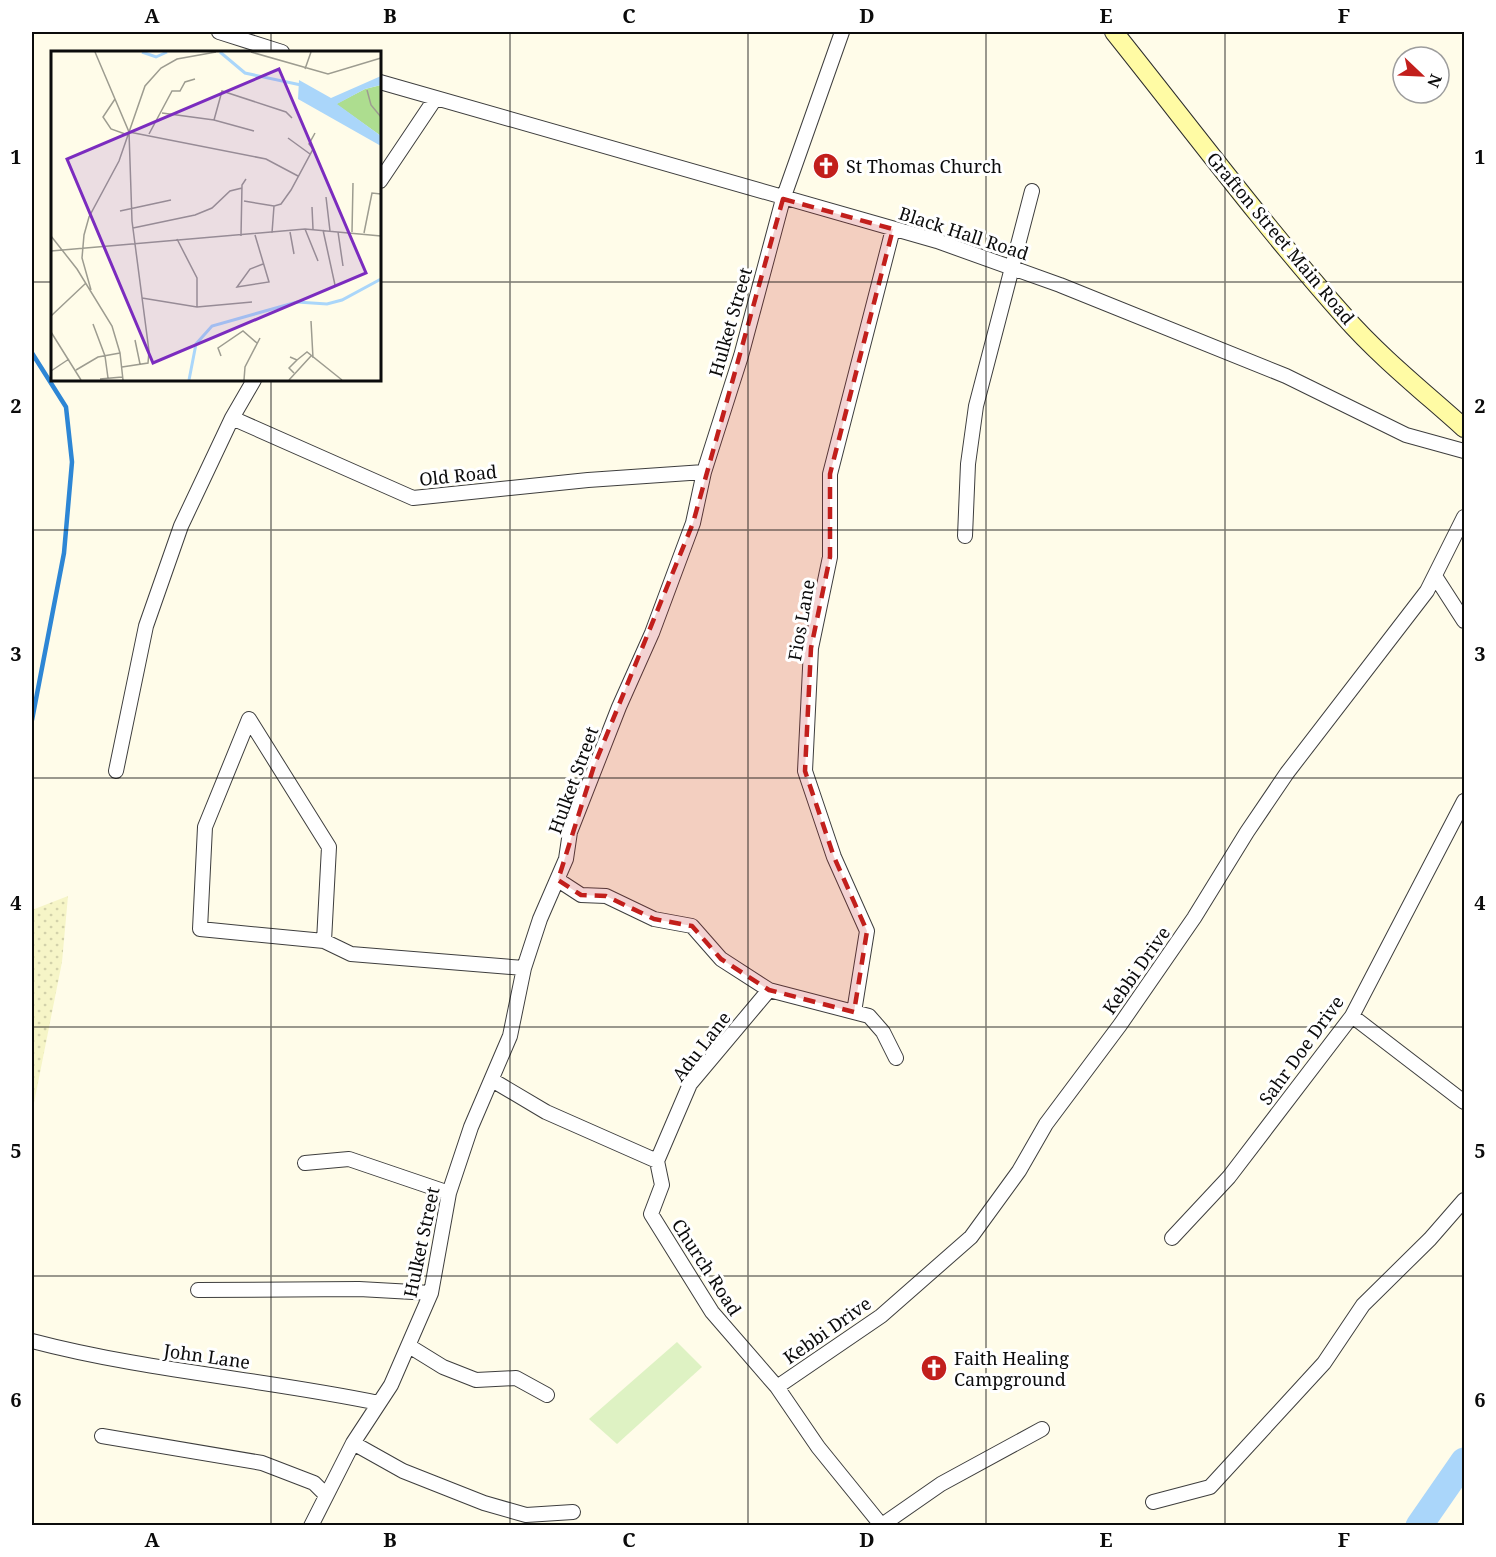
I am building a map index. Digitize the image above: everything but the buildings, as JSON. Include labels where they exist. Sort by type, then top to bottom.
[{"type":"street","points":[[219,32],[279,51]]},
{"type":"street","name":"Hulket Street","points":[[311,1526],[325,1494],[353,1443],[391,1385],[431,1293],[449,1193],[471,1127],[510,1036],[524,968],[540,919],[566,859],[570,832],[590,777],[652,633],[693,523],[704,471],[741,356],[783,199],[842,32]]},
{"type":"street","name":"Grafton Street Main Road","points":[[1114,32],[1279,241],[1345,318],[1464,428]]},
{"type":"street","name":"Black Hall Road","points":[[381,82],[783,199],[937,241],[1011,266],[1286,376],[1406,435],[1464,450]]},
{"type":"street","points":[[381,180],[435,99]]},
{"type":"street","points":[[965,536],[968,464],[976,406],[1032,191]]},
{"type":"street","name":"Fios Lane","points":[[854,1012],[867,931],[834,857],[805,771],[811,648],[830,557],[830,474],[893,230]]},
{"type":"street","points":[[116,771],[146,626],[181,526],[232,418],[253,381]]},
{"type":"street","name":"Old Road","points":[[232,418],[413,498],[704,471]]},
{"type":"street","name":"Kebbi Drive","points":[[777,1387],[881,1316],[971,1237],[1019,1171],[1046,1124],[1120,1025],[1194,918],[1247,832],[1287,773],[1427,591],[1464,517]]},
{"type":"street","points":[[1435,576],[1464,621]]},
{"type":"street","points":[[324,941],[329,847],[249,719],[205,827],[200,929],[324,941],[351,954],[524,968]]},
{"type":"street","name":"Sahr Doe Drive","points":[[1172,1238],[1228,1177],[1352,1016],[1464,801]]},
{"type":"street","points":[[558,880],[581,895],[606,896],[654,919],[692,926],[721,959],[769,990],[870,1016],[883,1032],[896,1058]]},
{"type":"street","name":"Adu Lane","points":[[657,1161],[690,1084],[769,990]]},
{"type":"street","points":[[1352,1016],[1464,1102]]},
{"type":"street","points":[[492,1080],[546,1112],[657,1161]]},
{"type":"street","points":[[305,1162],[349,1160],[449,1193]]},
{"type":"street","name":"Church Road","points":[[657,1161],[662,1185],[651,1214],[712,1312],[777,1387],[818,1447],[882,1525]]},
{"type":"street","points":[[1153,1503],[1210,1487],[1324,1363],[1363,1305],[1430,1239],[1464,1200]]},
{"type":"street","points":[[198,1290],[359,1289],[431,1293]]},
{"type":"street","name":"John Lane","points":[[32,1341],[94,1358],[306,1388],[379,1403]]},
{"type":"street","points":[[409,1346],[444,1367],[476,1380],[516,1378],[547,1395]]},
{"type":"street","points":[[882,1525],[942,1484],[1042,1429]]},
{"type":"street","points":[[102,1436],[262,1463],[314,1483],[325,1494]]},
{"type":"street","points":[[353,1443],[404,1471],[484,1503],[526,1515],[573,1512]]},
{"type":"highlighted area","points":[[783,199],[893,229],[830,474],[830,557],[811,648],[805,771],[834,857],[867,931],[854,1012],[769,990],[721,959],[692,926],[654,919],[606,896],[581,895],[558,880],[594,766],[693,523]]},
{"type":"green space","points":[[68,896],[62,962],[32,1113],[32,910]]},
{"type":"green space","points":[[677,1342],[702,1367],[617,1444],[589,1419]]},
{"type":"waterway","points":[[32,353],[66,407],[72,462],[64,553],[32,720]]},
{"type":"waterway","points":[[1419,1526],[1464,1461]]},
{"type":"place","name":"St Thomas Church","points":[[826,166]]},
{"type":"place","name":"Faith Healing Campground","points":[[934,1368]]}]
